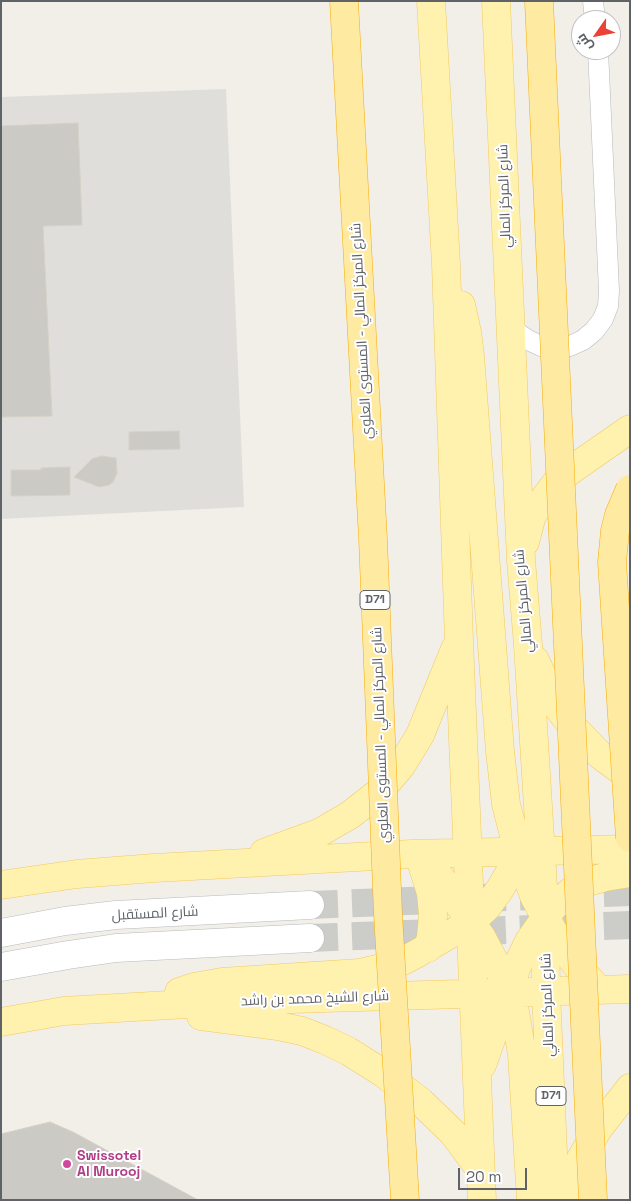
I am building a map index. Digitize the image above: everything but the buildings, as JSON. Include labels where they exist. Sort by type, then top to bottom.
[{"type":"highway","name":"شارع المركز المالي - المستوى العلوي","points":[[344,1],[373,539],[388,914],[405,1200]]},
{"type":"highway","points":[[539,1],[593,1200]]},
{"type":"highway","points":[[630,489],[621,508],[615,531],[612,562],[630,838]]},
{"type":"main road","points":[[430,1],[446,264],[482,1200]]},
{"type":"main road","name":"شارع المركز المالي","points":[[496,1],[521,560],[537,798],[529,851],[545,919],[546,991],[555,1200]]},
{"type":"main road","points":[[446,264],[462,309],[470,356],[506,804],[529,851]]},
{"type":"main road","points":[[521,560],[532,515],[550,490],[571,470],[630,430]]},
{"type":"main road","points":[[234,864],[319,833],[350,815],[378,793],[401,766],[420,735],[459,641]]},
{"type":"main road","points":[[528,645],[554,702],[572,726],[600,755],[630,777]]},
{"type":"main road","points":[[504,788],[512,796],[518,797],[523,795],[527,791],[535,762]]},
{"type":"main road","points":[[1,885],[86,873],[234,864],[468,852],[630,849]]},
{"type":"main road","points":[[135,1007],[194,987],[222,982],[360,972],[403,961],[471,922],[487,907],[511,870],[529,851]]},
{"type":"main road","points":[[420,854],[471,922],[492,956],[508,992],[519,1033],[531,1200]]},
{"type":"main road","points":[[420,854],[431,893],[433,915],[428,948]]},
{"type":"main road","points":[[478,1078],[517,966],[529,941],[545,919],[563,897],[575,888],[602,878],[630,874]]},
{"type":"main road","points":[[602,878],[594,892],[590,906],[587,935],[594,965],[613,989]]},
{"type":"main road","name":"شارع المستقبل","points":[[1,932],[65,921],[116,916],[310,905]]},
{"type":"main road","points":[[545,919],[569,956],[613,989]]},
{"type":"main road","points":[[1,967],[116,948],[310,938]]},
{"type":"main road","name":"شارع الشيخ محمد بن راشد","points":[[1,1022],[64,1011],[256,1000],[613,989]]},
{"type":"main road","points":[[135,1007],[278,1026],[302,1031],[326,1040],[383,1073],[421,1102],[453,1134],[480,1169]]},
{"type":"main road","points":[[478,1078],[493,1056],[499,1052],[513,1055],[523,1075]]},
{"type":"main road","points":[[565,1200],[579,1162],[598,1129],[630,1088]]},
{"type":"street","points":[[510,328],[541,346],[555,348],[570,346],[583,340],[594,331],[603,319],[608,306],[609,291],[598,60]]},
{"type":"shaded area","points":[[226,89],[244,507],[1,519],[1,97]]},
{"type":"tunnel","points":[[310,905],[630,892]]},
{"type":"tunnel","points":[[310,938],[630,925]]},
{"type":"place","name":"Swissotel Al Murooj","points":[[67,1164]]}]
